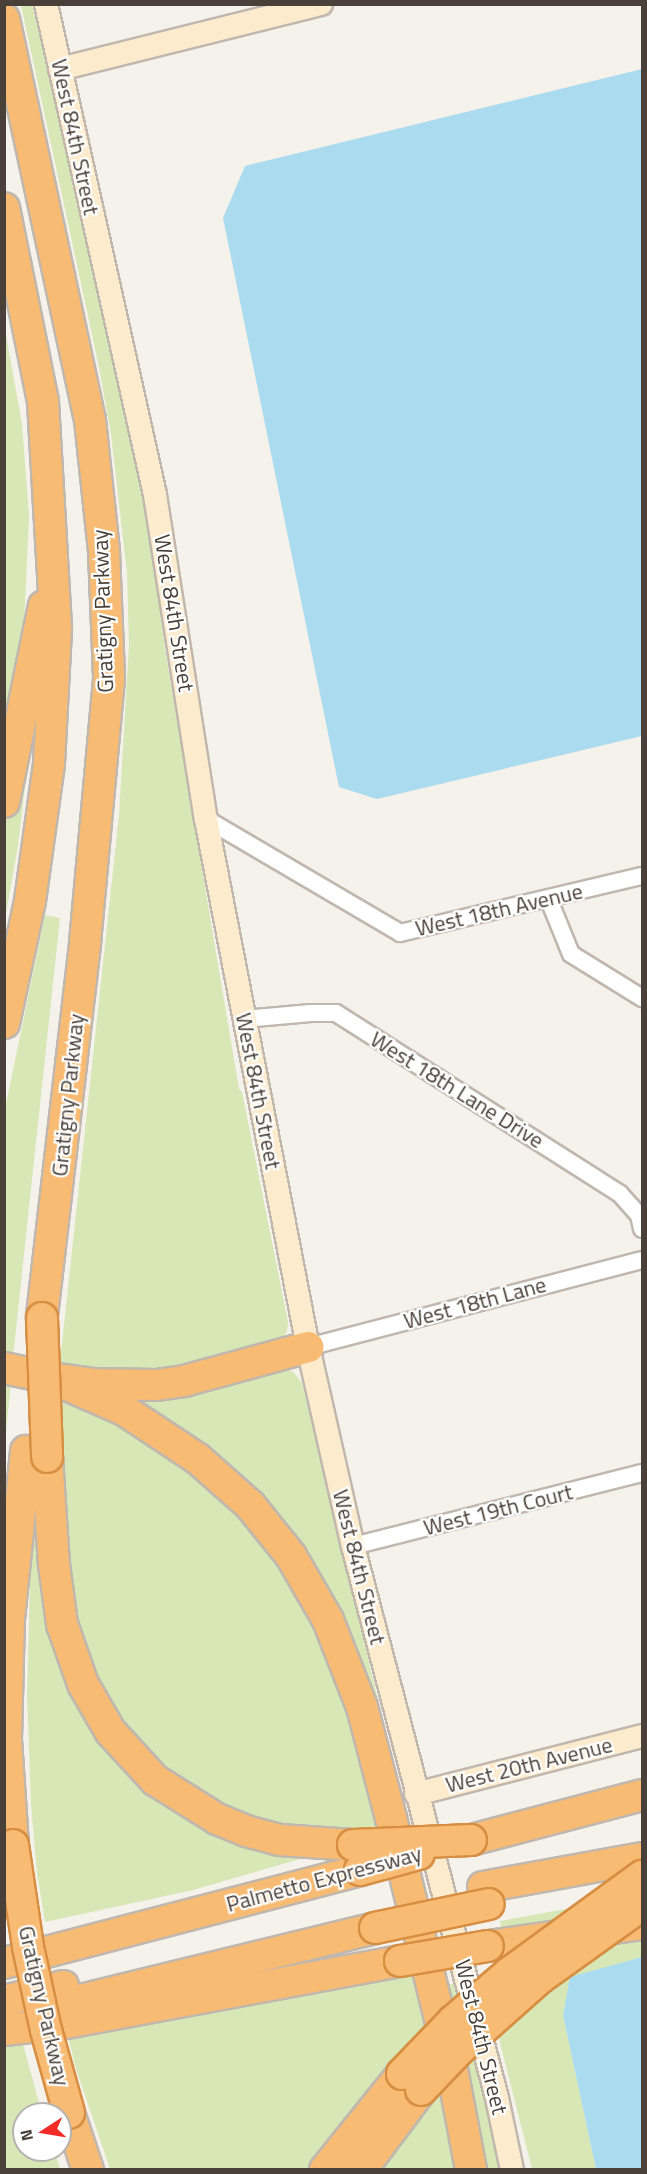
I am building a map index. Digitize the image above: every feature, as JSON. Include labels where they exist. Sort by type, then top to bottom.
[{"type":"highway","name":"Gratigny Parkway","points":[[4,19],[90,420],[104,552],[109,679],[84,955],[42,1318],[36,1454],[9,1619],[6,1738],[13,1845],[28,1947],[46,2030],[69,2113],[88,2169]]},
{"type":"highway","points":[[4,208],[42,402],[54,568],[56,630],[49,764],[30,901],[4,1023]]},
{"type":"highway","points":[[4,802],[38,624],[54,568]]},
{"type":"highway","points":[[4,1368],[51,1378],[107,1385],[156,1385],[194,1378],[308,1347]]},
{"type":"highway","points":[[51,1378],[132,1414],[198,1459],[250,1505],[291,1556],[328,1620],[362,1707],[391,1818],[452,2069],[471,2169]]},
{"type":"highway","points":[[36,1454],[62,1624],[83,1684],[110,1731],[155,1780],[217,1819],[246,1831],[357,1858],[471,1840],[642,1795]]},
{"type":"highway","points":[[4,2001],[486,1896],[642,1857]]},
{"type":"highway","name":"Palmetto Expressway","points":[[4,1963],[357,1858]]},
{"type":"highway","points":[[486,1896],[642,1876]]},
{"type":"highway","points":[[361,2169],[412,2082],[453,2021],[508,1973],[642,1876]]},
{"type":"highway","points":[[325,2169],[412,2082],[460,2049],[540,1978],[642,1905]]},
{"type":"highway","points":[[4,2018],[373,1920]]},
{"type":"highway","points":[[4,2030],[66,2023],[488,1946],[642,1924]]},
{"type":"street","name":"West 84th Street","points":[[46,4],[155,495],[206,819],[308,1347],[352,1546],[497,2098],[512,2169]]},
{"type":"street","points":[[60,69],[321,4]]},
{"type":"street","name":"West 18th Avenue","points":[[206,819],[400,933],[549,900],[642,876]]},
{"type":"street","points":[[549,900],[571,954],[642,998]]},
{"type":"street","name":"West 18th Lane Drive","points":[[244,1019],[336,1013],[620,1194],[639,1215],[642,1229]]},
{"type":"street","name":"West 18th Lane","points":[[308,1347],[642,1260]]},
{"type":"street","name":"West 19th Court","points":[[352,1546],[642,1473]]},
{"type":"street","name":"West 20th Avenue","points":[[416,1794],[642,1736]]},
{"type":"green space","points":[[21,5],[32,5],[128,406],[148,516],[165,649],[239,1089],[242,1092],[288,1322],[287,1331],[281,1342],[155,1378],[59,1371],[119,815],[129,645],[127,573],[111,434],[99,367]]},
{"type":"green space","points":[[4,324],[22,424],[29,516],[24,625],[4,754]]},
{"type":"green space","points":[[30,744],[18,846],[5,919],[5,820],[15,783]]},
{"type":"green space","points":[[45,915],[60,918],[13,1357],[5,1355],[5,1109]]},
{"type":"green space","points":[[279,1367],[293,1372],[302,1383],[408,1825],[348,1636],[167,1427],[129,1394]]},
{"type":"green space","points":[[5,1380],[11,1381],[5,1442]]},
{"type":"green space","points":[[58,1392],[131,1422],[248,1515],[329,1638],[384,1829],[303,1830],[267,1823],[239,1814],[164,1774],[108,1709],[72,1621]]},
{"type":"green space","points":[[37,1494],[43,1522],[113,1746],[314,1855],[193,1890],[45,1922],[37,1873],[31,1804],[27,1696],[31,1547]]},
{"type":"green space","points":[[642,1895],[642,1909],[502,1932],[500,1921]]},
{"type":"green space","points":[[642,1931],[642,1957],[570,1978],[563,2015],[596,2169],[532,2169],[497,2031],[521,2009],[617,1937]]},
{"type":"green space","points":[[420,1968],[435,2025],[312,2170],[110,2169],[76,2069],[67,2032]]},
{"type":"green space","points":[[453,1984],[488,2110],[500,2169],[477,2169],[445,1985]]},
{"type":"green space","points":[[22,2040],[39,2102],[12,2102],[12,2162],[58,2162],[60,2169],[5,2170],[5,2043]]},
{"type":"green space","points":[[447,2081],[463,2169],[380,2170],[418,2114]]},
{"type":"water","points":[[642,69],[642,736],[377,799],[339,787],[223,218],[245,166]]},
{"type":"water","points":[[642,1957],[642,2169],[596,2169],[563,2015],[570,1977]]}]
